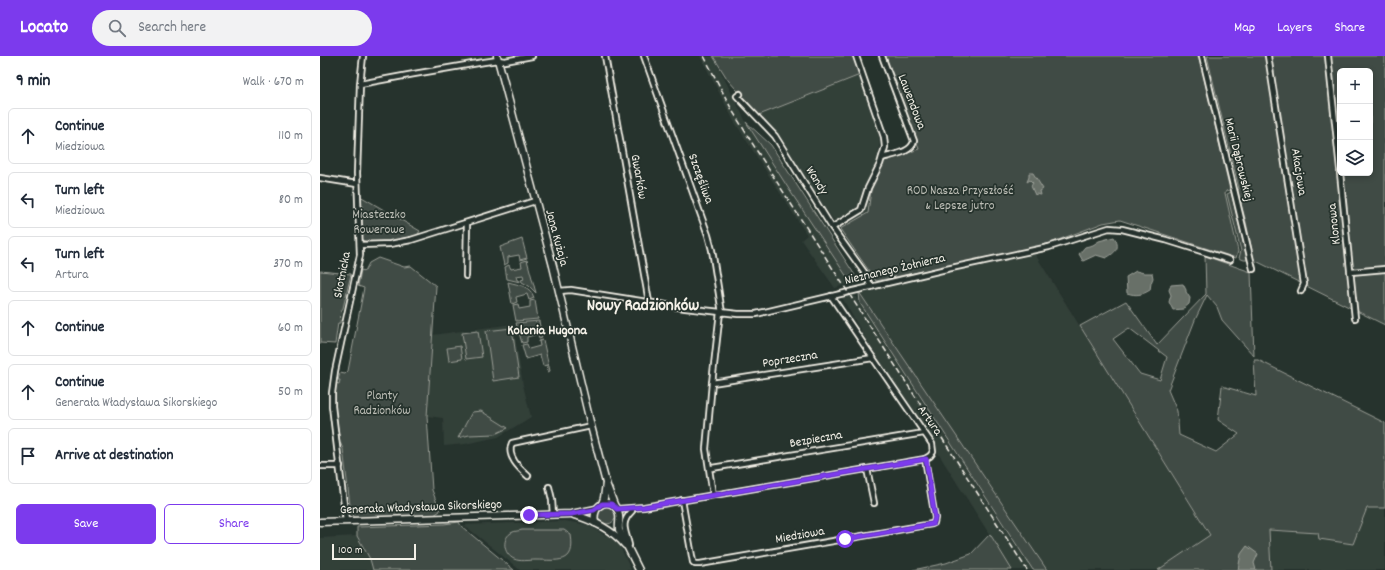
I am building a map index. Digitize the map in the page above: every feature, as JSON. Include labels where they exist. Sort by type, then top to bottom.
[{"type":"street","name":"Skotnicka","points":[[346,521],[332,406],[332,393],[342,334],[359,259],[360,245],[357,184],[360,84],[363,56]]},
{"type":"street","points":[[360,84],[498,58],[505,61],[532,56]]},
{"type":"street","name":"Gwarków","points":[[605,56],[648,302]]},
{"type":"street","name":"Szczęśliwa","points":[[644,56],[712,250],[721,312],[712,383],[706,449],[713,495]]},
{"type":"street","points":[[833,227],[861,210],[868,188],[882,158],[885,147],[884,137],[856,56]]},
{"type":"street","name":"Lawendowa","points":[[882,56],[914,144],[909,150],[882,158]]},
{"type":"street","name":"Marii Dąbrowskiej","points":[[1202,56],[1253,269]]},
{"type":"street","name":"Akacjowa","points":[[1268,56],[1304,284],[1301,291]]},
{"type":"street","points":[[1328,56],[1337,141]]},
{"type":"street","name":"Jana Kużaja","points":[[498,58],[559,291],[591,426],[606,483],[616,508]]},
{"type":"street","name":"Wandy","points":[[740,94],[737,96],[775,136],[833,227],[864,272],[871,287]]},
{"type":"street","name":"Klonowa","points":[[1340,176],[1355,318]]},
{"type":"street","points":[[320,178],[357,184]]},
{"type":"street","points":[[360,245],[401,242],[535,202]]},
{"type":"street","points":[[466,276],[467,223]]},
{"type":"street","name":"Nieznanego Żołnierza","points":[[559,291],[572,290],[721,312],[756,314],[1049,247],[1108,228],[1122,229],[1166,240],[1230,260]]},
{"type":"street","points":[[1351,272],[1385,269]]},
{"type":"street","name":"Artura","points":[[832,296],[932,444],[934,448],[932,454],[926,459]]},
{"type":"street","name":"Poprzeczna","points":[[712,383],[873,358]]},
{"type":"street","points":[[528,476],[513,461],[510,446],[512,443],[591,426]]},
{"type":"street","name":"Bezpieczna","points":[[712,468],[924,432]]},
{"type":"street","points":[[602,528],[611,527],[619,519],[632,511],[644,507],[926,459]]},
{"type":"street","name":"Miedziowa","points":[[682,500],[693,562],[695,564],[930,525],[933,524],[935,518],[926,459]]},
{"type":"street","points":[[320,466],[340,466]]},
{"type":"street","points":[[867,469],[874,503]]},
{"type":"street","name":"Jana Kużaja","points":[[602,504],[606,483]]},
{"type":"street","points":[[549,487],[552,500],[552,514]]},
{"type":"street","points":[[571,514],[596,509],[602,504],[611,504],[616,508],[619,519],[619,530],[639,570]]},
{"type":"street","points":[[616,508],[644,507]]},
{"type":"street","points":[[595,523],[594,514],[596,509]]},
{"type":"street","points":[[630,551],[624,530],[626,518],[632,511]]},
{"type":"street","points":[[571,514],[595,523],[618,537],[630,551]]},
{"type":"street","name":"Generała Władysława Sikorskiego","points":[[320,522],[571,514]]},
{"type":"shaded area","points":[[700,56],[713,56],[746,122],[851,283],[835,288],[801,240],[807,235],[734,121]]},
{"type":"shaded area","points":[[860,75],[878,129],[880,139],[878,156],[882,162],[871,190],[868,213],[840,229],[759,115]]},
{"type":"shaded area","points":[[1029,173],[1033,173],[1043,189],[1040,191],[1041,195],[1035,195],[1031,186],[1033,183],[1030,180],[1027,182]]},
{"type":"shaded area","points":[[1114,237],[1117,244],[1115,252],[1106,258],[1096,255],[1083,261],[1079,254],[1085,247]]},
{"type":"shaded area","points":[[1035,254],[1210,536],[1158,570],[1047,570],[859,292]]},
{"type":"shaded area","points":[[1136,271],[1152,273],[1153,278],[1150,290],[1139,294],[1127,293],[1126,277]]},
{"type":"shaded area","points":[[1183,284],[1190,298],[1189,304],[1183,309],[1173,310],[1169,302],[1171,295],[1169,290],[1171,285]]},
{"type":"shaded area","points":[[853,293],[1033,570],[1012,570],[864,336],[841,296]]},
{"type":"shaded area","points":[[513,324],[523,385],[531,417],[498,437],[465,444],[444,446],[443,418],[427,416],[433,335]]},
{"type":"shaded area","points":[[1367,508],[1385,508],[1385,570],[1271,570],[1268,530],[1319,533]]},
{"type":"shaded area","points":[[565,521],[589,525],[604,535],[612,537],[619,544],[631,570],[520,570],[464,525]]},
{"type":"shaded area","points":[[357,536],[370,559],[373,570],[320,570],[320,538]]},
{"type":"shaded area","points":[[1247,546],[1258,554],[1254,563],[1256,570],[1238,570],[1241,554]]},
{"type":"green space","points":[[713,56],[853,56],[860,75],[759,115],[728,80]]},
{"type":"green space","name":"ROD Nasza Przyszłość & Lepsze jutro","points":[[885,56],[1199,56],[1230,190],[1226,191],[1225,193],[1238,251],[1236,258],[1120,220],[1103,223],[1045,245],[876,281],[840,229],[868,213],[871,190],[882,162],[919,149]]},
{"type":"green space","points":[[1207,56],[1385,56],[1385,325],[1254,260],[1242,203],[1240,200],[1239,189]]},
{"type":"green space","points":[[746,122],[771,145],[858,280],[851,283]]},
{"type":"green space","points":[[1231,192],[1247,260],[1239,258],[1241,251],[1227,194]]},
{"type":"green space","name":"Miasteczko Rowerowe","points":[[360,196],[420,231],[418,235],[387,242],[365,241],[362,239]]},
{"type":"green space","points":[[522,239],[527,258],[520,260],[519,255],[508,257],[508,263],[504,265],[500,247]]},
{"type":"green space","points":[[1205,256],[1251,272],[1254,356],[1222,320],[1217,307],[1207,295],[1195,320],[1168,390],[1177,411],[1179,435],[1216,452],[1239,434],[1218,420],[1222,386],[1256,396],[1254,360],[1258,360],[1385,423],[1385,508],[1367,508],[1353,544],[1319,539],[1318,533],[1269,530],[1271,570],[1158,570],[1210,535],[1080,326],[1126,301],[1157,345],[1206,294]],"holes":[[[1129,328],[1167,357],[1160,380],[1140,374],[1113,339]]]},
{"type":"green space","name":"Planty Radzionków","points":[[378,258],[404,267],[411,266],[436,286],[427,416],[432,490],[440,511],[434,515],[354,518],[351,513],[343,449],[340,442],[334,397],[336,383],[339,384],[340,380],[338,380],[340,373],[345,374],[348,371],[364,288],[358,286],[361,270],[365,271],[369,263]]},
{"type":"green space","points":[[527,260],[536,293],[522,282],[521,280],[524,279],[523,275],[516,276],[517,280],[520,282],[507,279],[505,267],[509,265],[511,269],[522,267],[521,262]]},
{"type":"green space","points":[[320,271],[351,274],[341,311],[340,323],[338,323],[335,344],[320,343]]},
{"type":"green space","points":[[508,282],[527,288],[534,298],[529,300],[527,294],[516,297],[517,302],[512,304]]},
{"type":"green space","points":[[859,292],[1047,570],[1033,570],[860,303]]},
{"type":"green space","points":[[535,300],[538,319],[516,321],[513,305],[518,304],[519,309],[530,307],[530,301]]},
{"type":"green space","points":[[539,321],[542,338],[539,339],[538,334],[527,337],[527,342],[522,343],[516,323]]},
{"type":"green space","points":[[512,328],[519,377],[493,381],[486,331]]},
{"type":"green space","points":[[478,331],[482,357],[466,359],[462,333]]},
{"type":"green space","points":[[543,340],[550,371],[548,372],[547,365],[543,366],[540,355],[526,359],[522,345],[527,344],[529,349],[540,346],[539,341]]},
{"type":"green space","points":[[460,346],[462,359],[449,361],[447,348]]},
{"type":"green space","points":[[481,411],[508,428],[495,434],[469,435],[458,438],[472,412]]},
{"type":"green space","points":[[607,506],[613,509],[616,515],[613,521],[607,524],[601,521],[598,515],[601,509]]},
{"type":"green space","points":[[459,522],[461,526],[514,570],[373,570],[370,559],[357,536],[357,527],[444,524]]},
{"type":"green space","points":[[522,530],[564,530],[571,535],[571,552],[564,559],[558,560],[516,560],[510,557],[506,550],[505,541],[509,534]]},
{"type":"green space","points":[[990,534],[1012,570],[913,570],[946,563],[971,554]]},
{"type":"railway","points":[[704,56],[732,110],[757,151],[1027,570]]},
{"type":"district","name":"Nowy Radzionków","points":[[643,307]]},
{"type":"district","name":"Kolonia Hugona","points":[[547,331]]},
{"type":"route","points":[[529,515],[571,514],[594,510],[602,504],[611,504],[617,509],[644,507],[926,459],[935,518],[933,524],[845,539]]}]
